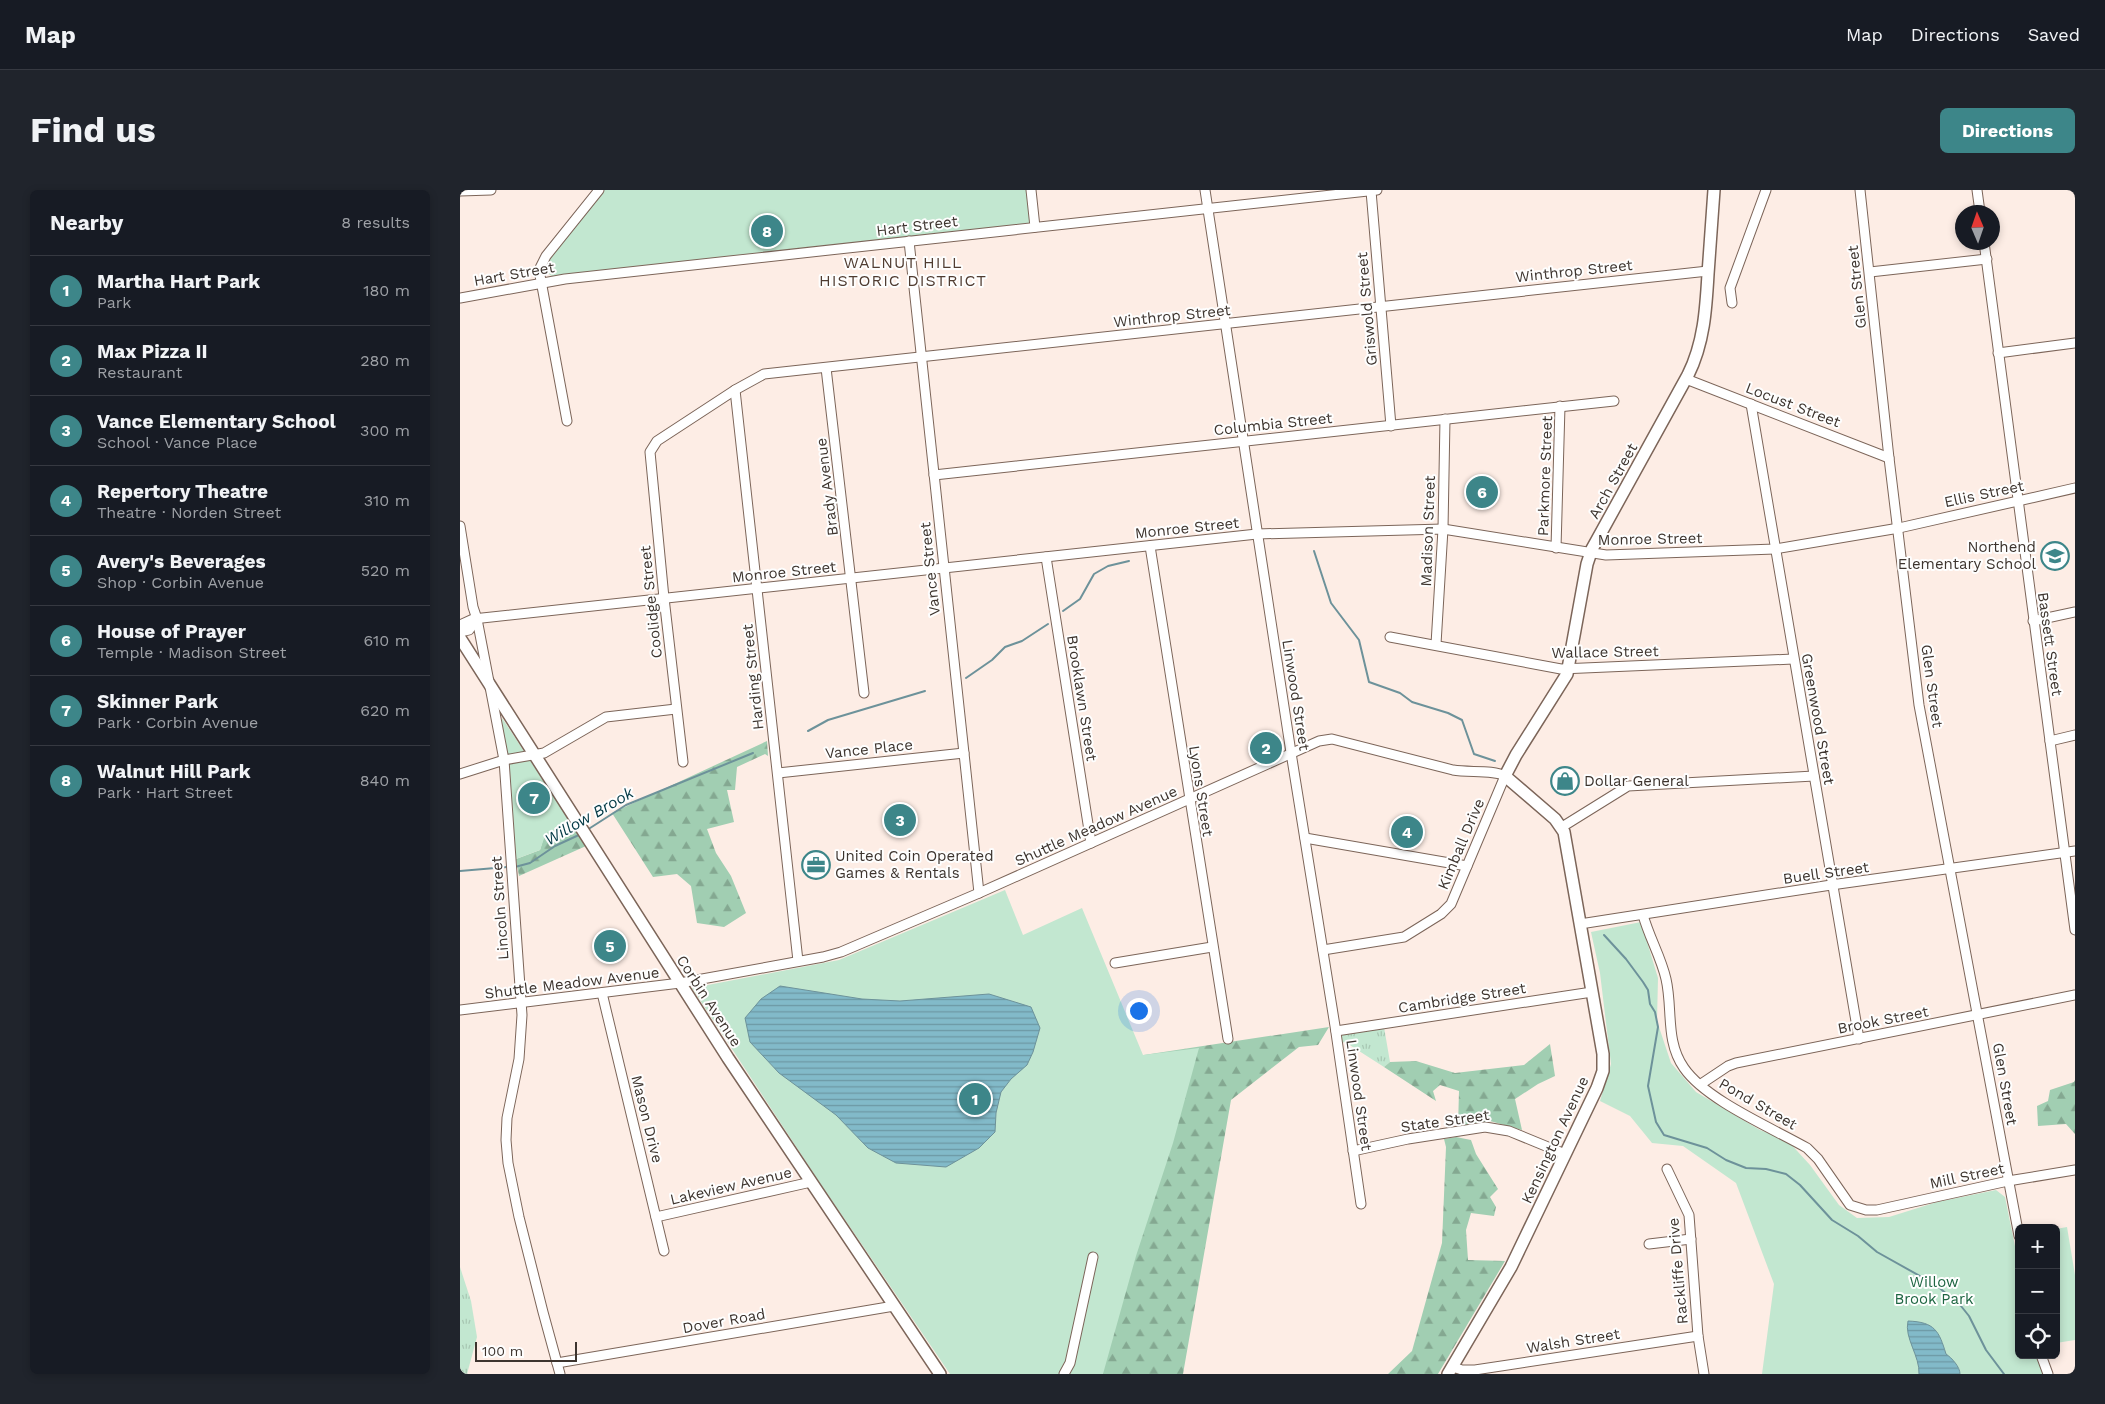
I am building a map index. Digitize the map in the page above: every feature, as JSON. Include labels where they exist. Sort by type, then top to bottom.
[{"type":"main road","name":"Arch Street","points":[[1505,776],[1514,758],[1565,678],[1590,554],[1696,358],[1702,335],[1714,190]]},
{"type":"main road","name":"Corbin Avenue","points":[[460,638],[463,650],[490,688],[680,983],[940,1374]]},
{"type":"main road","points":[[1505,776],[1552,816],[1562,827]]},
{"type":"main road","name":"Kensington Avenue","points":[[1450,1370],[1511,1267],[1599,1084],[1603,1069],[1592,992],[1566,839],[1562,827]]},
{"type":"street","points":[[460,191],[491,190]]},
{"type":"street","points":[[567,421],[540,283],[541,264],[599,190]]},
{"type":"street","points":[[1031,190],[1035,227]]},
{"type":"street","name":"Linwood Street","points":[[1204,190],[1336,1031],[1361,1204]]},
{"type":"street","name":"Hart Street","points":[[460,298],[540,283],[1374,190]]},
{"type":"street","name":"Griswold Street","points":[[1374,190],[1380,307],[1391,426]]},
{"type":"street","points":[[1732,303],[1730,288],[1766,190]]},
{"type":"street","name":"Glen Street","points":[[1860,190],[1889,458],[1919,705],[2017,1224]]},
{"type":"street","points":[[1977,190],[1979,205]]},
{"type":"street","name":"Vance Street","points":[[909,241],[979,893]]},
{"type":"street","name":"Bassett Street","points":[[1986,250],[2017,501],[2075,930]]},
{"type":"street","points":[[1870,272],[1987,258]]},
{"type":"street","name":"Winthrop Street","points":[[657,441],[735,390],[764,374],[1708,270]]},
{"type":"street","points":[[1998,353],[2075,343]]},
{"type":"street","name":"Brady Avenue","points":[[826,368],[864,693]]},
{"type":"street","name":"Locust Street","points":[[1686,379],[1889,458]]},
{"type":"street","name":"Harding Street","points":[[735,390],[798,961]]},
{"type":"street","name":"Columbia Street","points":[[934,476],[1614,401]]},
{"type":"street","name":"Greenwood Street","points":[[1751,404],[1831,886],[1859,1039]]},
{"type":"street","name":"Parkmore Street","points":[[1556,548],[1560,406]]},
{"type":"street","name":"Madison Street","points":[[1436,644],[1443,529],[1445,419]]},
{"type":"street","name":"Coolidge Street","points":[[657,441],[650,452],[664,598],[683,762]]},
{"type":"street","name":"Ellis Street","points":[[1899,528],[2075,488]]},
{"type":"street","name":"Lincoln Street","points":[[460,526],[473,607],[477,619],[504,760],[522,1032],[507,1118],[508,1163],[513,1192],[560,1374]]},
{"type":"street","name":"Monroe Street","points":[[460,625],[469,620],[477,619],[1257,534],[1443,529],[1590,554],[1606,555],[1775,549],[1899,528]]},
{"type":"street","name":"Lyons Street","points":[[1150,546],[1188,800],[1228,1039]]},
{"type":"street","name":"Brooklawn Street","points":[[1046,557],[1091,843]]},
{"type":"street","points":[[2033,621],[2075,612]]},
{"type":"street","points":[[460,632],[468,630],[477,619]]},
{"type":"street","name":"Wallace Street","points":[[1390,636],[1506,660],[1568,669],[1793,659]]},
{"type":"street","points":[[460,774],[504,760],[534,756],[550,751],[606,717],[676,709]]},
{"type":"street","points":[[2050,741],[2075,735]]},
{"type":"street","name":"Shuttle Meadow Avenue","points":[[460,1010],[680,983],[823,957],[863,944],[1319,741],[1332,739],[1453,770],[1470,773],[1496,773],[1505,776]]},
{"type":"street","name":"Vance Place","points":[[778,773],[964,753]]},
{"type":"street","name":"Kimball Drive","points":[[1323,950],[1404,937],[1441,914],[1451,904],[1505,776]]},
{"type":"street","points":[[1562,827],[1628,786],[1814,776]]},
{"type":"street","points":[[1305,838],[1467,866]]},
{"type":"street","name":"Buell Street","points":[[1580,924],[2075,851]]},
{"type":"street","name":"Pond Street","points":[[1642,915],[1666,979],[1670,1031],[1676,1052],[1684,1069],[1723,1101],[1807,1148],[1818,1159],[1845,1200],[1857,1209],[1866,1210]]},
{"type":"street","points":[[1115,963],[1212,947]]},
{"type":"street","name":"Cambridge Street","points":[[1336,1031],[1592,992]]},
{"type":"street","name":"Mason Drive","points":[[602,993],[664,1251]]},
{"type":"street","name":"Brook Street","points":[[1701,1084],[1728,1066],[1736,1063],[2075,995]]},
{"type":"street","name":"State Street","points":[[1354,1151],[1408,1139],[1486,1127],[1509,1131],[1565,1154]]},
{"type":"street","name":"Rackliffe Drive","points":[[1667,1169],[1689,1215],[1698,1336],[1704,1374]]},
{"type":"street","name":"Mill Street","points":[[1866,1210],[1895,1207],[2008,1181],[2075,1170]]},
{"type":"street","name":"Lakeview Avenue","points":[[656,1217],[811,1182]]},
{"type":"street","points":[[1649,1244],[1691,1239]]},
{"type":"street","points":[[1064,1374],[1070,1363],[1093,1257]]},
{"type":"street","name":"Dover Road","points":[[557,1363],[894,1306]]},
{"type":"street","name":"Walsh Street","points":[[1450,1370],[1475,1370],[1698,1336]]},
{"type":"street","points":[[2042,1359],[2048,1374]]},
{"type":"green space","points":[[604,190],[1030,190],[1031,223],[550,275],[547,270],[547,262]]},
{"type":"green space","points":[[502,718],[572,824],[546,833],[540,850],[516,859],[510,772],[503,750]]},
{"type":"green space","points":[[767,741],[768,756],[765,754],[737,767],[735,790],[727,790],[734,822],[707,829],[716,853],[731,876],[746,913],[724,927],[697,923],[691,886],[677,874],[653,877],[612,813]]},
{"type":"green space","points":[[572,824],[586,846],[519,876],[516,859],[540,850],[545,833]]},
{"type":"green space","points":[[1005,890],[1023,935],[1082,908],[1143,1055],[1199,1048],[1173,1143],[1136,1256],[1103,1374],[950,1374],[818,1180],[692,988],[839,960]]},
{"type":"green space","name":"Willow Brook Park","points":[[1641,922],[1658,978],[1657,1021],[1671,1063],[1696,1092],[1760,1130],[1788,1141],[1810,1165],[1839,1205],[1857,1218],[1889,1217],[1937,1202],[1996,1190],[2005,1197],[2015,1246],[2015,1359],[2038,1359],[2043,1374],[1762,1374],[1774,1284],[1736,1183],[1683,1146],[1652,1143],[1630,1116],[1600,1101],[1611,1064],[1600,973],[1591,932]]},
{"type":"green space","points":[[1329,1027],[1318,1045],[1299,1047],[1231,1100],[1183,1374],[1071,1374],[1124,1058]]},
{"type":"green space","points":[[1384,1027],[1390,1062],[1384,1067],[1345,1042],[1341,1043],[1342,1034]]},
{"type":"green space","points":[[1550,1044],[1555,1076],[1538,1084],[1515,1099],[1522,1130],[1490,1121],[1458,1127],[1459,1091],[1440,1085],[1433,1091],[1436,1101],[1384,1067],[1390,1062],[1416,1061],[1455,1073],[1524,1065]]},
{"type":"green space","points":[[2075,1080],[2075,1134],[2066,1124],[2038,1126],[2037,1106],[2048,1101],[2050,1090]]},
{"type":"green space","points":[[1456,1137],[1471,1140],[1476,1154],[1498,1189],[1490,1197],[1496,1207],[1494,1216],[1471,1213],[1466,1230],[1468,1260],[1505,1261],[1438,1374],[1388,1374],[1412,1351],[1442,1243],[1446,1147],[1444,1139]]},
{"type":"green space","points":[[2067,1227],[2075,1275],[2075,1340],[2060,1342],[2060,1269],[2060,1228]]},
{"type":"green space","points":[[460,1267],[471,1301],[477,1337],[467,1374],[460,1374]]},
{"type":"water","points":[[780,986],[862,999],[900,1001],[989,994],[1031,1007],[1040,1028],[1027,1065],[1011,1079],[1001,1092],[996,1113],[995,1132],[979,1148],[946,1167],[896,1163],[868,1148],[836,1115],[779,1073],[750,1042],[745,1018],[761,999]]},
{"type":"water","points":[[1908,1321],[1924,1323],[1934,1329],[1941,1339],[1946,1354],[1959,1368],[1960,1374],[1919,1374],[1919,1367],[1908,1334]]},
{"type":"waterway","name":"Willow Brook","points":[[1314,551],[1331,603],[1359,640],[1369,682],[1400,693],[1412,702],[1448,713],[1462,720],[1474,754],[1495,761]]},
{"type":"waterway","name":"Willow Brook","points":[[1063,611],[1080,599],[1094,574],[1108,566],[1129,561]]},
{"type":"waterway","name":"Willow Brook","points":[[966,678],[992,660],[1005,647],[1022,641],[1048,624]]},
{"type":"waterway","name":"Willow Brook","points":[[808,731],[828,720],[925,691]]},
{"type":"waterway","name":"Willow Brook","points":[[587,830],[626,805],[753,753]]},
{"type":"waterway","name":"Willow Brook","points":[[515,867],[530,863],[555,846],[581,834]]},
{"type":"waterway","name":"Willow Brook","points":[[460,871],[507,867]]},
{"type":"waterway","name":"Willow Brook","points":[[1604,935],[1626,959],[1643,982],[1648,990],[1650,1004],[1655,1012],[1658,1027],[1648,1086],[1656,1122],[1664,1135],[1707,1148],[1726,1160],[1746,1168],[1766,1169],[1786,1174],[1800,1185],[1832,1220],[1858,1236],[1877,1252],[1936,1285],[1961,1306],[1969,1316],[1986,1350],[2004,1374]]},
{"type":"place","name":"Walnut Hill Park","points":[[767,231]]},
{"type":"place","name":"House of Prayer","points":[[1482,492]]},
{"type":"place","name":"Northend Elementary School","points":[[2055,556]]},
{"type":"place","name":"Max Pizza II","points":[[1266,748]]},
{"type":"place","name":"Dollar General","points":[[1565,781]]},
{"type":"place","name":"Skinner Park","points":[[534,798]]},
{"type":"place","name":"Vance Elementary School","points":[[900,820]]},
{"type":"place","name":"Repertory Theatre","points":[[1407,832]]},
{"type":"place","name":"United Coin Operated Games & Rentals","points":[[816,865]]},
{"type":"place","name":"Avery's Beverages","points":[[610,946]]},
{"type":"place","name":"Martha Hart Park","points":[[975,1099]]},
{"type":"district","name":"WALNUT HILL HISTORIC DISTRICT","points":[[903,271]]}]
